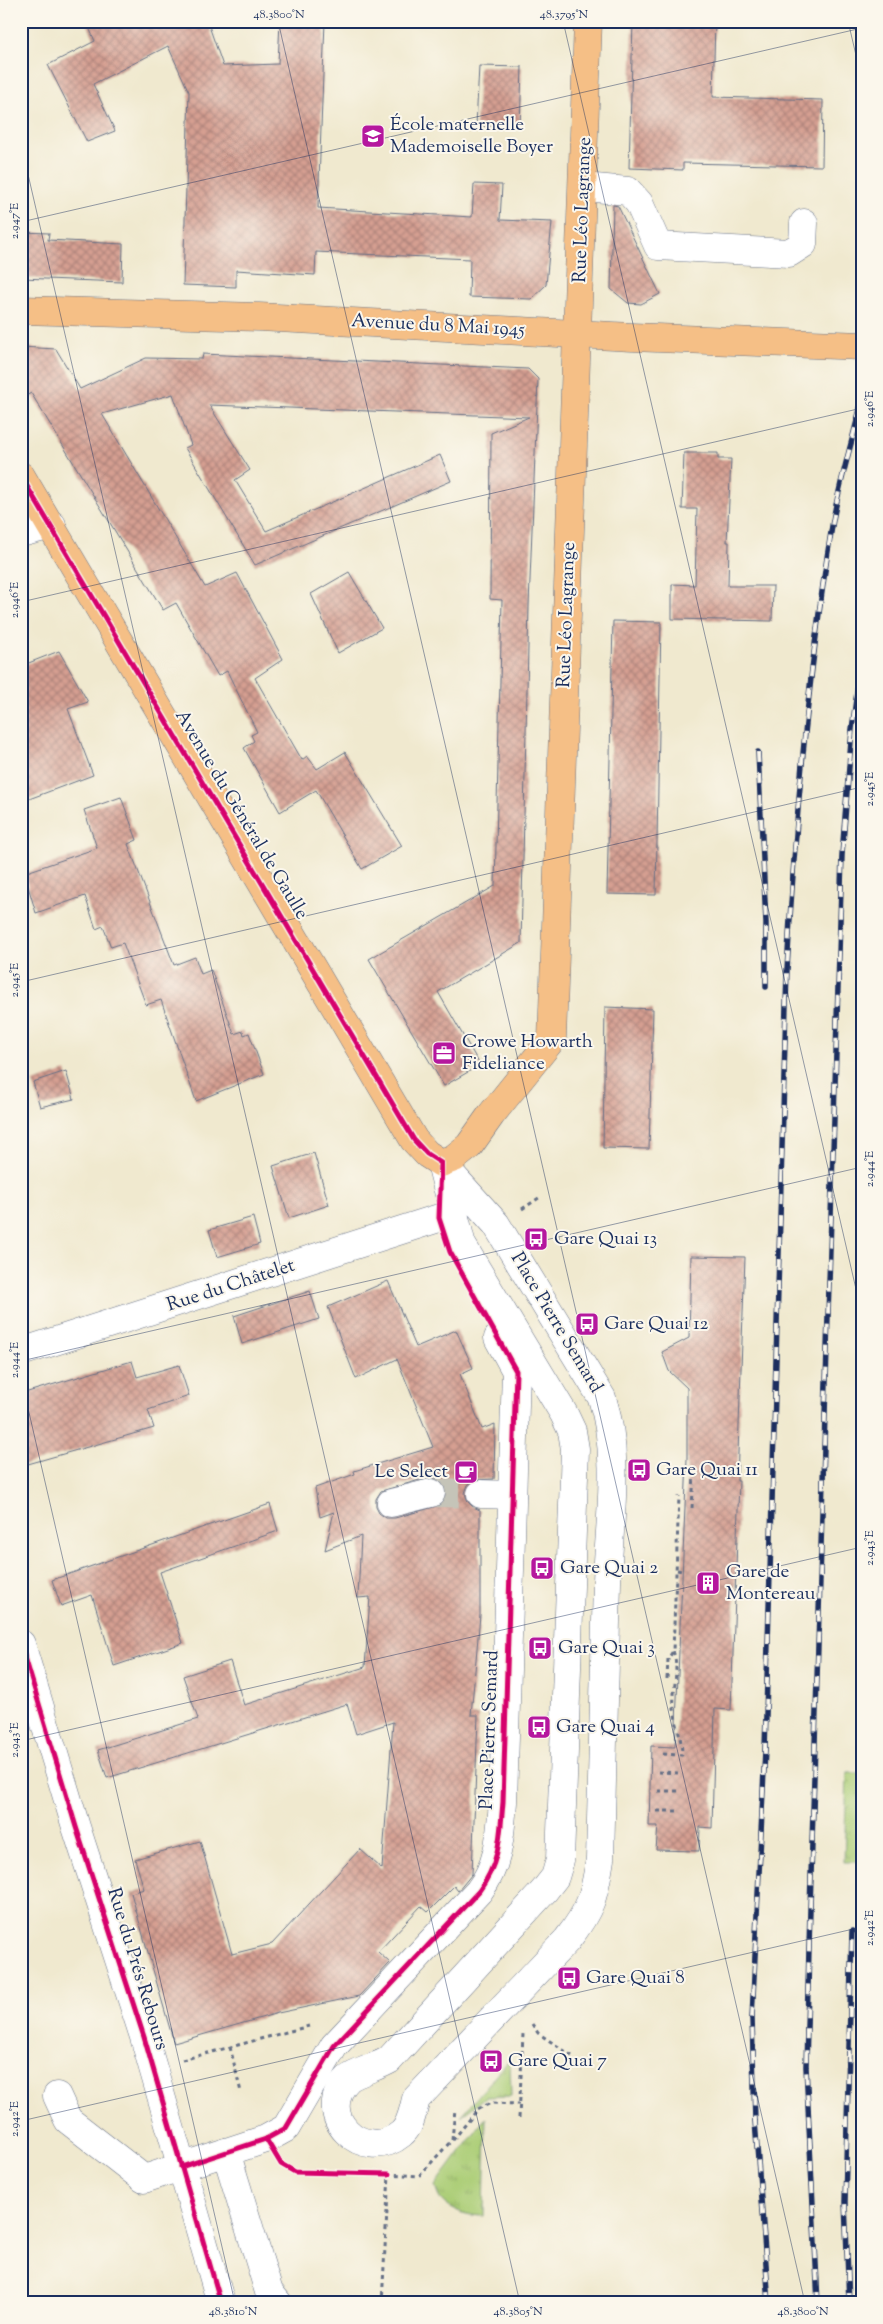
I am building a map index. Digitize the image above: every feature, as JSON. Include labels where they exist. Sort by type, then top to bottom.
[{"type":"main road","name":"Rue Léo Lagrange","points":[[441,1163],[454,1158],[469,1146],[491,1114],[552,1039],[584,187],[588,21]]},
{"type":"main road","name":"Avenue du 8 Mai 1945","points":[[21,310],[259,317],[578,334],[858,346]]},
{"type":"main road","name":"Avenue du Général de Gaulle","points":[[21,476],[414,1140],[427,1154],[441,1163]]},
{"type":"street","points":[[584,187],[628,191],[639,203],[658,246],[789,253],[803,244],[804,223]]},
{"type":"street","points":[[21,533],[52,526]]},
{"type":"street","name":"Place Pierre Semard","points":[[441,1163],[496,1224],[602,1398],[610,1422],[613,1448],[607,1582],[600,1859],[594,1894],[585,1917],[567,1940],[416,2099],[412,2117],[402,2133],[390,2140],[378,2143],[362,2142],[352,2138],[338,2120],[337,2097],[342,2087],[350,2078],[376,2068],[390,2060],[544,1891],[555,1877],[560,1860],[575,1449],[572,1432],[564,1414],[462,1245],[441,1163]]},
{"type":"street","name":"Place Pierre Semard","points":[[57,2096],[68,2120],[144,2178],[266,2139],[286,2128],[334,2046],[479,1891],[490,1876],[498,1850],[503,1802],[516,1371],[450,1252],[439,1218],[441,1163]]},
{"type":"street","name":"Rue du Châtelet","points":[[21,1352],[439,1218]]},
{"type":"street","points":[[391,1503],[431,1493]]},
{"type":"street","points":[[481,1494],[512,1496]]},
{"type":"street","name":"Rue du Prés Rebours","points":[[21,1644],[152,2068],[221,2303]]},
{"type":"street","points":[[226,2152],[269,2292],[278,2303]]},
{"type":"path","points":[[520,1210],[542,1196]]},
{"type":"path","points":[[692,1508],[694,1474]]},
{"type":"path","points":[[667,1679],[668,1659],[672,1651],[679,1496]]},
{"type":"path","points":[[677,1570],[682,1571]]},
{"type":"path","points":[[663,1754],[682,1755],[674,1708],[676,1660],[672,1651]]},
{"type":"path","points":[[658,1772],[680,1773]]},
{"type":"path","points":[[658,1791],[679,1791]]},
{"type":"path","points":[[658,1810],[679,1811]]},
{"type":"path","points":[[152,2068],[316,2024]]},
{"type":"path","points":[[532,2024],[538,2033],[572,2056]]},
{"type":"path","points":[[519,2118],[523,2034]]},
{"type":"path","points":[[230,2047],[241,2092]]},
{"type":"path","points":[[380,2174],[419,2176],[478,2109],[491,2103],[519,2104]]},
{"type":"path","points":[[452,2140],[455,2109]]},
{"type":"path","points":[[382,2303],[389,2174]]},
{"type":"green space","points":[[847,1773],[862,1773],[862,1862],[844,1862]]},
{"type":"green space","points":[[510,2059],[511,2096],[486,2097],[461,2116]]},
{"type":"green space","points":[[486,2117],[484,2216],[479,2216],[462,2213],[446,2205],[440,2198],[435,2186]]},
{"type":"building","points":[[86,21],[218,21],[209,26],[223,66],[278,64],[280,21],[325,21],[318,208],[472,217],[474,184],[502,185],[500,220],[552,222],[546,285],[531,299],[469,297],[470,259],[316,252],[315,275],[236,270],[236,287],[183,285],[189,92],[168,46],[93,84],[115,131],[87,142],[48,65],[95,41]]},
{"type":"building","points":[[633,21],[715,21],[713,97],[823,100],[822,166],[683,163],[683,170],[629,168]]},
{"type":"building","points":[[479,66],[522,67],[520,127],[476,126]]},
{"type":"building","points":[[613,205],[618,206],[660,294],[641,304],[628,303],[611,289]]},
{"type":"building","points":[[21,232],[49,233],[48,240],[123,244],[122,282],[21,278]]},
{"type":"building","points":[[21,347],[56,349],[80,389],[146,358],[202,359],[203,354],[528,369],[538,379],[529,605],[521,943],[438,992],[480,1065],[444,1086],[369,959],[495,886],[502,600],[490,599],[491,433],[529,417],[209,405],[250,470],[235,480],[266,531],[440,455],[451,481],[255,565],[185,448],[191,445],[173,394],[102,414],[205,587],[237,573],[283,659],[255,678],[302,760],[307,756],[317,769],[345,752],[402,846],[362,869],[316,790],[280,812],[244,748],[254,741],[251,735],[257,732],[227,671],[218,676],[176,603],[163,610],[31,393],[21,399]]},
{"type":"building","points":[[684,453],[718,453],[718,459],[731,459],[727,542],[729,542],[728,586],[773,586],[772,621],[672,619],[672,584],[695,585],[697,509],[682,509]]},
{"type":"building","points":[[349,572],[382,628],[338,653],[311,594]]},
{"type":"building","points":[[613,621],[661,622],[656,895],[607,894]]},
{"type":"building","points":[[59,651],[88,702],[68,709],[93,775],[21,802],[21,666]]},
{"type":"building","points":[[121,797],[137,840],[128,844],[174,965],[195,957],[201,974],[211,970],[234,1034],[243,1031],[244,1035],[249,1033],[264,1074],[196,1101],[161,1000],[146,1005],[123,943],[111,947],[103,926],[96,929],[85,896],[36,913],[24,873],[97,848],[84,810]]},
{"type":"building","points":[[605,1007],[653,1009],[649,1149],[603,1148]]},
{"type":"building","points":[[66,1071],[74,1099],[40,1107],[33,1082]]},
{"type":"building","points":[[314,1153],[329,1205],[289,1218],[273,1166]]},
{"type":"building","points":[[253,1217],[260,1244],[217,1257],[209,1230]]},
{"type":"building","points":[[691,1256],[745,1257],[731,1710],[715,1709],[712,1828],[700,1827],[699,1851],[656,1850],[658,1826],[649,1826],[651,1746],[675,1747],[687,1459],[687,1388],[669,1371],[662,1352],[689,1338]]},
{"type":"building","points":[[388,1281],[416,1347],[456,1330],[473,1368],[460,1374],[482,1429],[495,1424],[494,1479],[474,1480],[468,1485],[465,1493],[468,1502],[480,1510],[480,1615],[471,1715],[478,1715],[472,1874],[458,1891],[454,1886],[428,1912],[421,1906],[378,1952],[390,1963],[359,1996],[278,2013],[174,2043],[131,1893],[144,1889],[135,1859],[200,1841],[232,1954],[272,1944],[360,1849],[382,1869],[393,1722],[356,1734],[347,1704],[107,1778],[98,1750],[198,1719],[183,1676],[230,1661],[244,1705],[365,1667],[370,1597],[358,1598],[361,1536],[325,1550],[334,1512],[320,1517],[315,1488],[355,1474],[354,1471],[433,1447],[397,1359],[356,1379],[328,1307]],"holes":[[[427,1478],[436,1478],[442,1482],[446,1489],[446,1497],[441,1505],[395,1518],[386,1518],[379,1513],[376,1507],[376,1499],[381,1491]]]},
{"type":"building","points":[[310,1291],[319,1319],[242,1344],[234,1316]]},
{"type":"building","points":[[132,1361],[137,1377],[179,1365],[189,1396],[148,1410],[154,1428],[21,1466],[21,1394]]},
{"type":"building","points":[[270,1504],[278,1531],[160,1572],[183,1643],[114,1666],[92,1595],[61,1606],[52,1580]]},
{"type":"tunnel","points":[[431,1493],[481,1494]]},
{"type":"railway","points":[[769,2303],[755,2121],[752,2018],[765,1750],[787,970],[798,803],[816,636],[835,510],[862,401]]},
{"type":"railway","points":[[818,2303],[806,2067],[810,1909],[842,855],[852,729],[862,655]]},
{"type":"railway","points":[[758,752],[766,923],[766,987]]},
{"type":"railway","points":[[849,2303],[845,2202],[852,1931]]},
{"type":"cycle path","points":[[21,476],[414,1140],[427,1154],[441,1163],[439,1218],[450,1252],[516,1371],[503,1802],[498,1849],[491,1870],[479,1891],[334,2046],[286,2128],[266,2139],[181,2167]]},
{"type":"cycle path","points":[[21,1644],[76,1827],[144,2037],[221,2303]]},
{"type":"cycle path","points":[[266,2139],[281,2164],[295,2172],[389,2174]]},
{"type":"place","name":"École maternelle Mademoiselle Boyer","points":[[373,136]]},
{"type":"place","name":"Crowe Howarth Fideliance","points":[[444,1053]]},
{"type":"place","name":"Gare Quai 13","points":[[536,1239]]},
{"type":"place","name":"Gare Quai 12","points":[[587,1324]]},
{"type":"place","name":"Gare Quai 11","points":[[639,1470]]},
{"type":"place","name":"Le Select","points":[[466,1472]]},
{"type":"place","name":"Gare Quai 2","points":[[542,1568]]},
{"type":"place","name":"Gare de Montereau","points":[[708,1583]]},
{"type":"place","name":"Gare Quai 3","points":[[540,1648]]},
{"type":"place","name":"Gare Quai 4","points":[[539,1727]]},
{"type":"place","name":"Gare Quai 8","points":[[569,1978]]},
{"type":"place","name":"Gare Quai 7","points":[[491,2061]]}]
